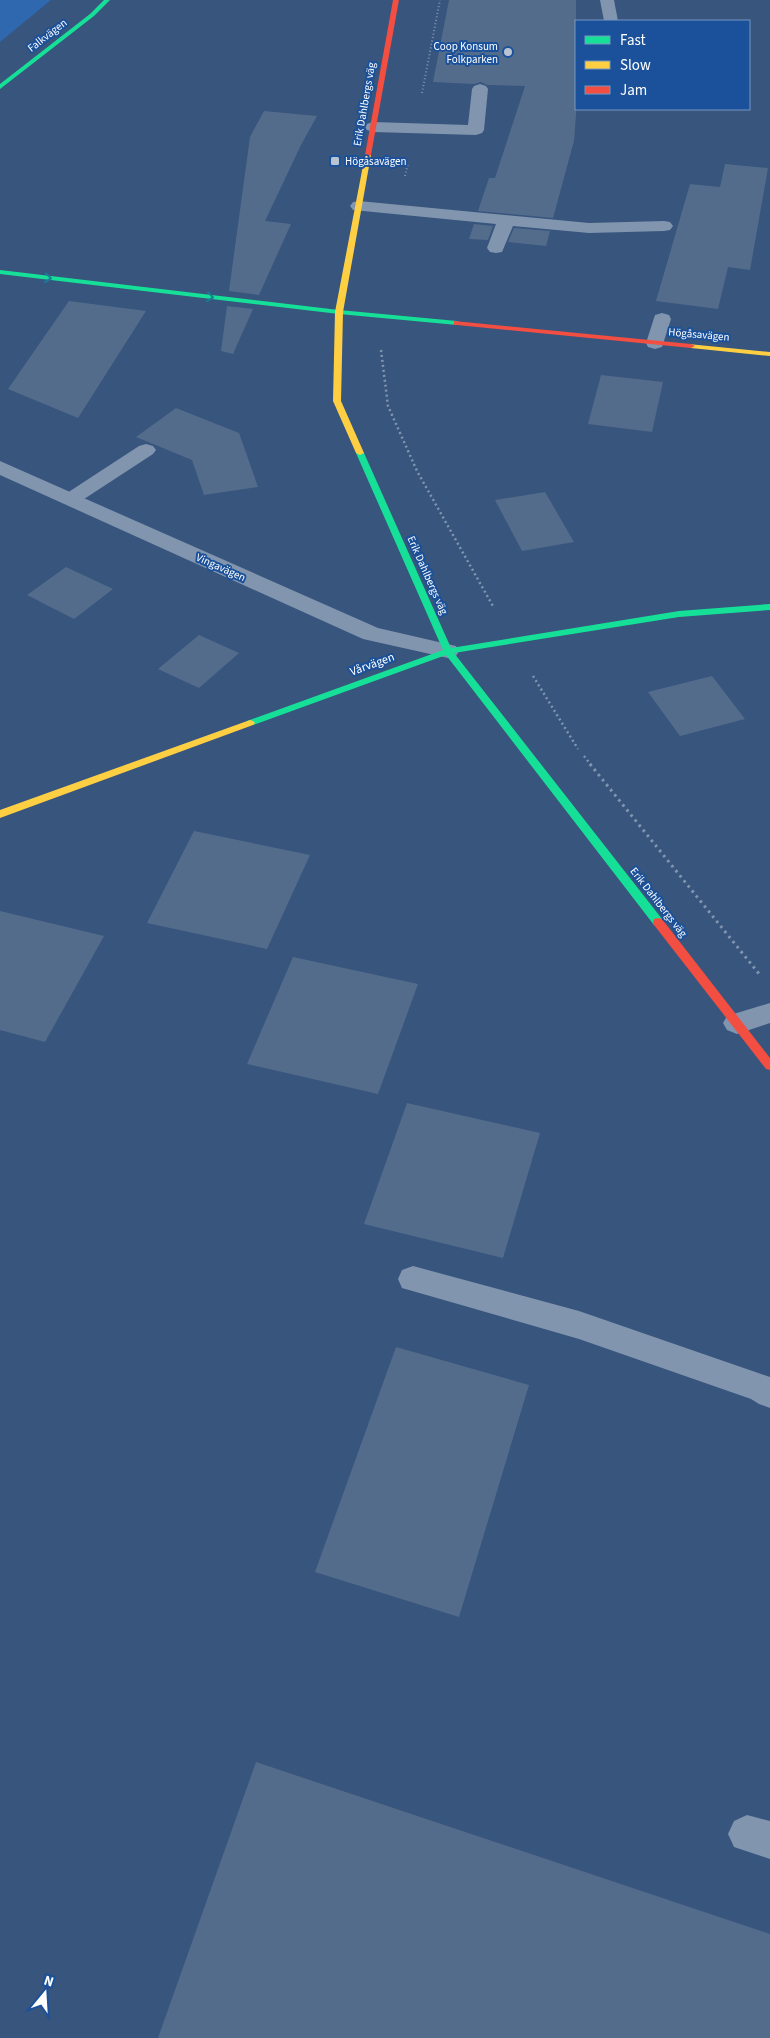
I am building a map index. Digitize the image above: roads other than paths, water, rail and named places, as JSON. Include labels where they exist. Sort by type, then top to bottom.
[{"type":"street","name":"Falkvägen","points":[[0,87],[92,15],[107,0]]},
{"type":"street","name":"Erik Dahlbergs väg","points":[[396,0],[339,312],[337,401],[448,651],[770,1066]]},
{"type":"street","points":[[607,0],[611,20]]},
{"type":"street","points":[[373,127],[476,130],[480,89]]},
{"type":"street","points":[[358,206],[589,228],[664,226]]},
{"type":"street","points":[[496,248],[506,220]]},
{"type":"street","name":"Högåsavägen","points":[[0,272],[339,312],[770,354]]},
{"type":"street","points":[[655,342],[662,319]]},
{"type":"street","points":[[71,499],[146,450]]},
{"type":"street","name":"Vingavägen","points":[[0,467],[371,634],[448,651]]},
{"type":"street","name":"Vårvägen","points":[[0,814],[448,651],[679,614],[770,607]]},
{"type":"street","points":[[738,1023],[770,1013]]},
{"type":"street","points":[[414,1279],[580,1325],[762,1388],[770,1394]]},
{"type":"place","name":"Coop Konsum Folkparken","points":[[508,52]]},
{"type":"place","name":"Högåsavägen","points":[[335,161]]}]
